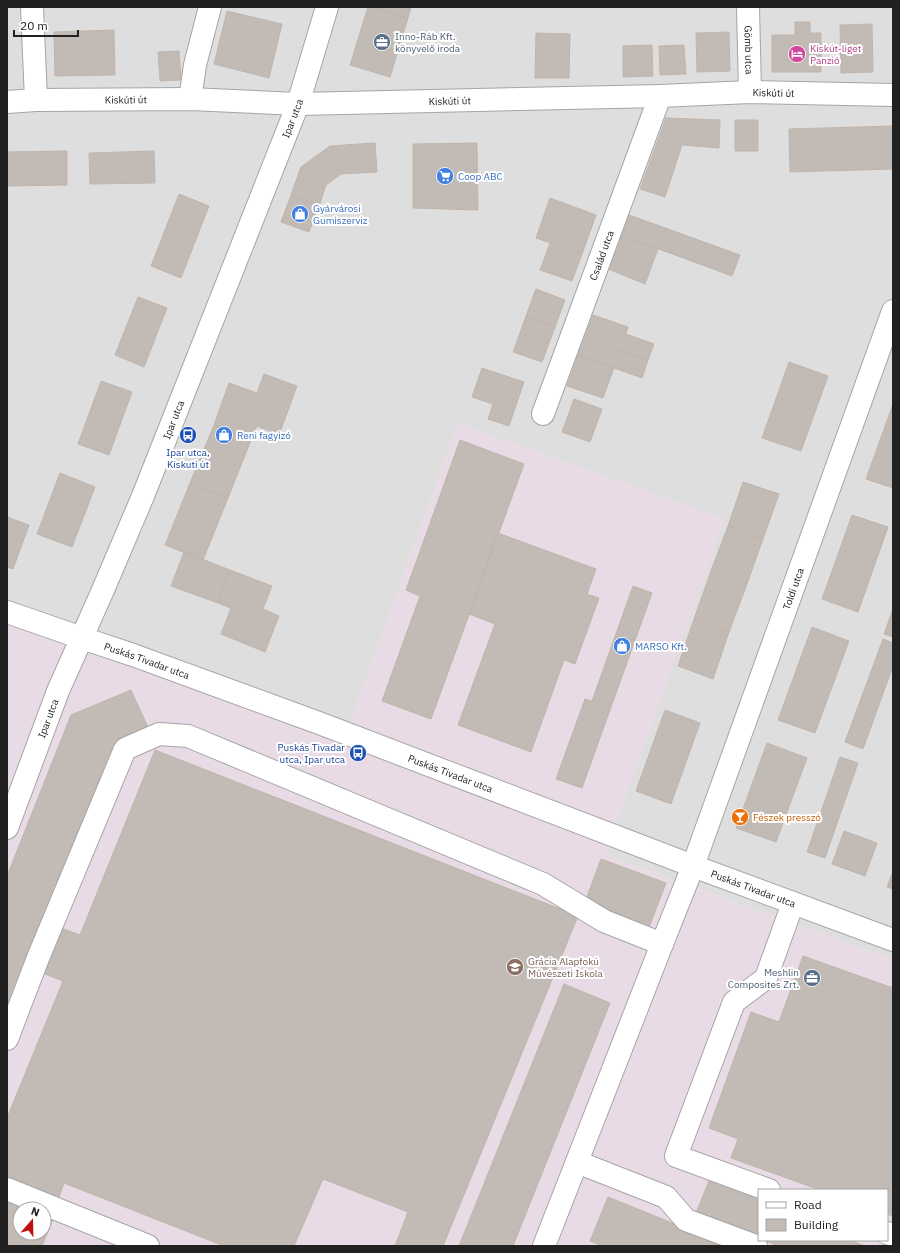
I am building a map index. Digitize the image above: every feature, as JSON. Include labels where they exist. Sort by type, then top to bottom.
[{"type":"street","points":[[32,7],[36,100]]},
{"type":"street","points":[[190,99],[195,65],[210,7]]},
{"type":"street","name":"Ipar utca","points":[[7,828],[58,691],[143,496],[298,104],[327,7]]},
{"type":"street","name":"Gömb utca","points":[[748,7],[750,92]]},
{"type":"street","name":"Kiskúti út","points":[[7,102],[36,100],[190,99],[298,104],[660,96],[750,92],[893,95]]},
{"type":"street","name":"Család utca","points":[[543,414],[660,96]]},
{"type":"street","name":"Toldi utca","points":[[549,1244],[577,1162],[693,866],[893,311]]},
{"type":"street","name":"Puskás Tivadar utca","points":[[7,612],[133,655],[319,723],[693,866],[893,940]]},
{"type":"street","points":[[7,1039],[41,951],[125,749],[159,734],[188,736],[275,772],[543,884],[604,921],[662,944]]},
{"type":"street","points":[[766,1189],[676,1156],[734,1002],[766,978],[793,903]]},
{"type":"street","points":[[577,1162],[666,1197],[686,1220],[756,1246]]},
{"type":"street","points":[[7,1189],[148,1246]]},
{"type":"shaded area","points":[[7,7],[893,7],[893,960],[605,855],[724,519],[458,424],[344,741],[7,616]]},
{"type":"shaded area","points":[[458,424],[725,519],[605,855],[893,960],[893,1246],[7,1246],[7,616],[344,741]]},
{"type":"building","points":[[368,7],[408,18],[390,77],[350,65]]},
{"type":"building","points":[[372,7],[411,7],[408,18]]},
{"type":"building","points":[[227,11],[282,24],[269,78],[214,64]]},
{"type":"building","name":"Kiskút-liget Panzió","points":[[795,22],[810,22],[810,33],[821,33],[821,72],[772,72],[772,35],[795,35]]},
{"type":"building","points":[[872,24],[873,72],[841,73],[840,25]]},
{"type":"building","points":[[114,30],[115,75],[55,76],[54,32]]},
{"type":"building","points":[[729,32],[730,71],[697,72],[696,33]]},
{"type":"building","points":[[536,33],[570,34],[569,78],[535,78]]},
{"type":"building","points":[[652,45],[653,76],[623,77],[623,46]]},
{"type":"building","points":[[684,45],[686,74],[660,75],[659,46]]},
{"type":"building","points":[[179,51],[181,80],[160,81],[158,52]]},
{"type":"building","points":[[666,118],[720,120],[719,148],[682,145],[665,197],[640,189]]},
{"type":"building","points":[[735,120],[758,120],[758,151],[735,151]]},
{"type":"building","points":[[893,126],[893,169],[790,172],[789,129]]},
{"type":"building","points":[[375,143],[377,172],[341,174],[326,185],[319,206],[291,195],[301,167],[330,146]]},
{"type":"building","name":"Coop ABC","points":[[477,143],[478,210],[413,208],[413,144]]},
{"type":"building","points":[[67,151],[67,185],[7,186],[7,152]]},
{"type":"building","points":[[154,151],[155,183],[90,184],[89,153]]},
{"type":"building","points":[[179,194],[209,206],[181,278],[151,266]]},
{"type":"building","name":"Gyárvárosi Gumiszerviz","points":[[291,195],[319,206],[309,232],[281,222]]},
{"type":"building","points":[[550,198],[596,215],[582,254],[536,238]]},
{"type":"building","points":[[629,215],[740,255],[732,276],[621,235]]},
{"type":"building","points":[[621,235],[658,249],[645,284],[608,269]]},
{"type":"building","points":[[550,243],[582,254],[572,281],[540,270]]},
{"type":"building","points":[[536,289],[565,300],[555,327],[526,316]]},
{"type":"building","points":[[138,297],[167,308],[144,367],[115,355]]},
{"type":"building","points":[[593,315],[628,327],[626,334],[654,344],[648,360],[585,337]]},
{"type":"building","points":[[526,316],[555,327],[542,362],[513,352]]},
{"type":"building","points":[[585,337],[648,360],[642,378],[578,355]]},
{"type":"building","points":[[578,355],[614,368],[603,398],[567,386]]},
{"type":"building","points":[[789,362],[828,376],[801,451],[762,438]]},
{"type":"building","points":[[482,368],[524,382],[509,426],[488,419],[493,404],[472,397]]},
{"type":"building","points":[[264,374],[297,386],[279,435],[257,426],[251,440],[214,425],[229,383],[257,393]]},
{"type":"building","points":[[101,381],[132,392],[109,455],[78,444]]},
{"type":"building","points":[[574,399],[602,409],[590,442],[562,432]]},
{"type":"building","points":[[893,404],[893,488],[866,479]]},
{"type":"building","points":[[214,425],[251,440],[228,498],[190,483]]},
{"type":"building","points":[[460,440],[524,464],[431,719],[382,701],[420,596],[406,590]]},
{"type":"building","points":[[60,473],[95,487],[72,547],[37,534]]},
{"type":"building","points":[[743,482],[779,494],[763,539],[728,526]]},
{"type":"building","points":[[190,483],[228,498],[203,560],[165,545]]},
{"type":"building","points":[[852,515],[888,527],[858,612],[822,599]]},
{"type":"building","points":[[7,517],[29,525],[13,569],[7,567]]},
{"type":"building","points":[[728,526],[763,539],[747,584],[711,571]]},
{"type":"building","points":[[498,533],[596,569],[587,594],[599,598],[575,664],[564,660],[531,752],[458,725],[495,624],[469,614]]},
{"type":"building","points":[[184,552],[230,570],[218,603],[171,586]]},
{"type":"building","points":[[230,570],[272,586],[263,609],[279,616],[265,652],[221,634],[231,608],[218,603]]},
{"type":"building","points":[[711,571],[747,584],[729,632],[694,619]]},
{"type":"building","name":"MARSO Kft.","points":[[633,586],[652,593],[582,788],[556,779],[585,699],[592,701]]},
{"type":"building","points":[[893,609],[893,637],[884,634]]},
{"type":"building","points":[[694,619],[729,632],[713,679],[678,666]]},
{"type":"building","points":[[812,627],[849,641],[815,733],[778,720]]},
{"type":"building","points":[[883,639],[893,643],[893,666],[863,749],[845,742]]},
{"type":"building","points":[[131,690],[151,734],[111,750],[7,1007],[7,876],[71,715]]},
{"type":"building","points":[[665,710],[700,723],[671,804],[636,791]]},
{"type":"building","points":[[767,743],[807,758],[776,842],[736,828]]},
{"type":"building","points":[[155,750],[578,916],[443,1246],[395,1246],[408,1212],[323,1179],[294,1246],[224,1246],[64,1183],[58,1200],[7,1179],[7,1118],[63,981],[42,973],[61,928],[80,935]]},
{"type":"building","points":[[840,757],[858,763],[825,858],[807,852]]},
{"type":"building","points":[[844,831],[877,843],[865,876],[832,864]]},
{"type":"building","points":[[601,859],[666,883],[648,930],[583,907]]},
{"type":"building","points":[[893,871],[893,889],[887,887]]},
{"type":"building","points":[[803,956],[893,988],[893,1216],[888,1214],[888,1189],[817,1189],[731,1158],[738,1139],[709,1128],[751,1012],[779,1022]]},
{"type":"building","points":[[564,984],[610,1003],[513,1246],[459,1246]]},
{"type":"building","points":[[711,1176],[758,1193],[758,1238],[696,1213]]},
{"type":"building","points":[[608,1197],[729,1246],[602,1246],[590,1241]]},
{"type":"building","points":[[7,1199],[12,1201],[12,1241],[44,1241],[42,1246],[7,1246]]},
{"type":"building","points":[[766,1241],[852,1241],[865,1246],[778,1246]]},
{"type":"place","name":"Inno-Ráb Kft. könyvelő iroda","points":[[382,42]]},
{"type":"place","name":"Kiskút-liget Panzió","points":[[797,54]]},
{"type":"place","name":"Coop ABC","points":[[445,176]]},
{"type":"place","name":"Gyárvárosi Gumiszerviz","points":[[300,214]]},
{"type":"place","name":"Ipar utca, Kiskuti út","points":[[188,435]]},
{"type":"place","name":"Reni fagyizó","points":[[224,435]]},
{"type":"place","name":"MARSO Kft.","points":[[622,646]]},
{"type":"place","name":"Puskás Tivadar utca, Ipar utca","points":[[358,753]]},
{"type":"place","name":"Fészek presszó","points":[[740,817]]},
{"type":"place","name":"Grácia Alapfokú Művészeti Iskola","points":[[515,967]]},
{"type":"place","name":"Meshlin Composites Zrt.","points":[[812,978]]}]
